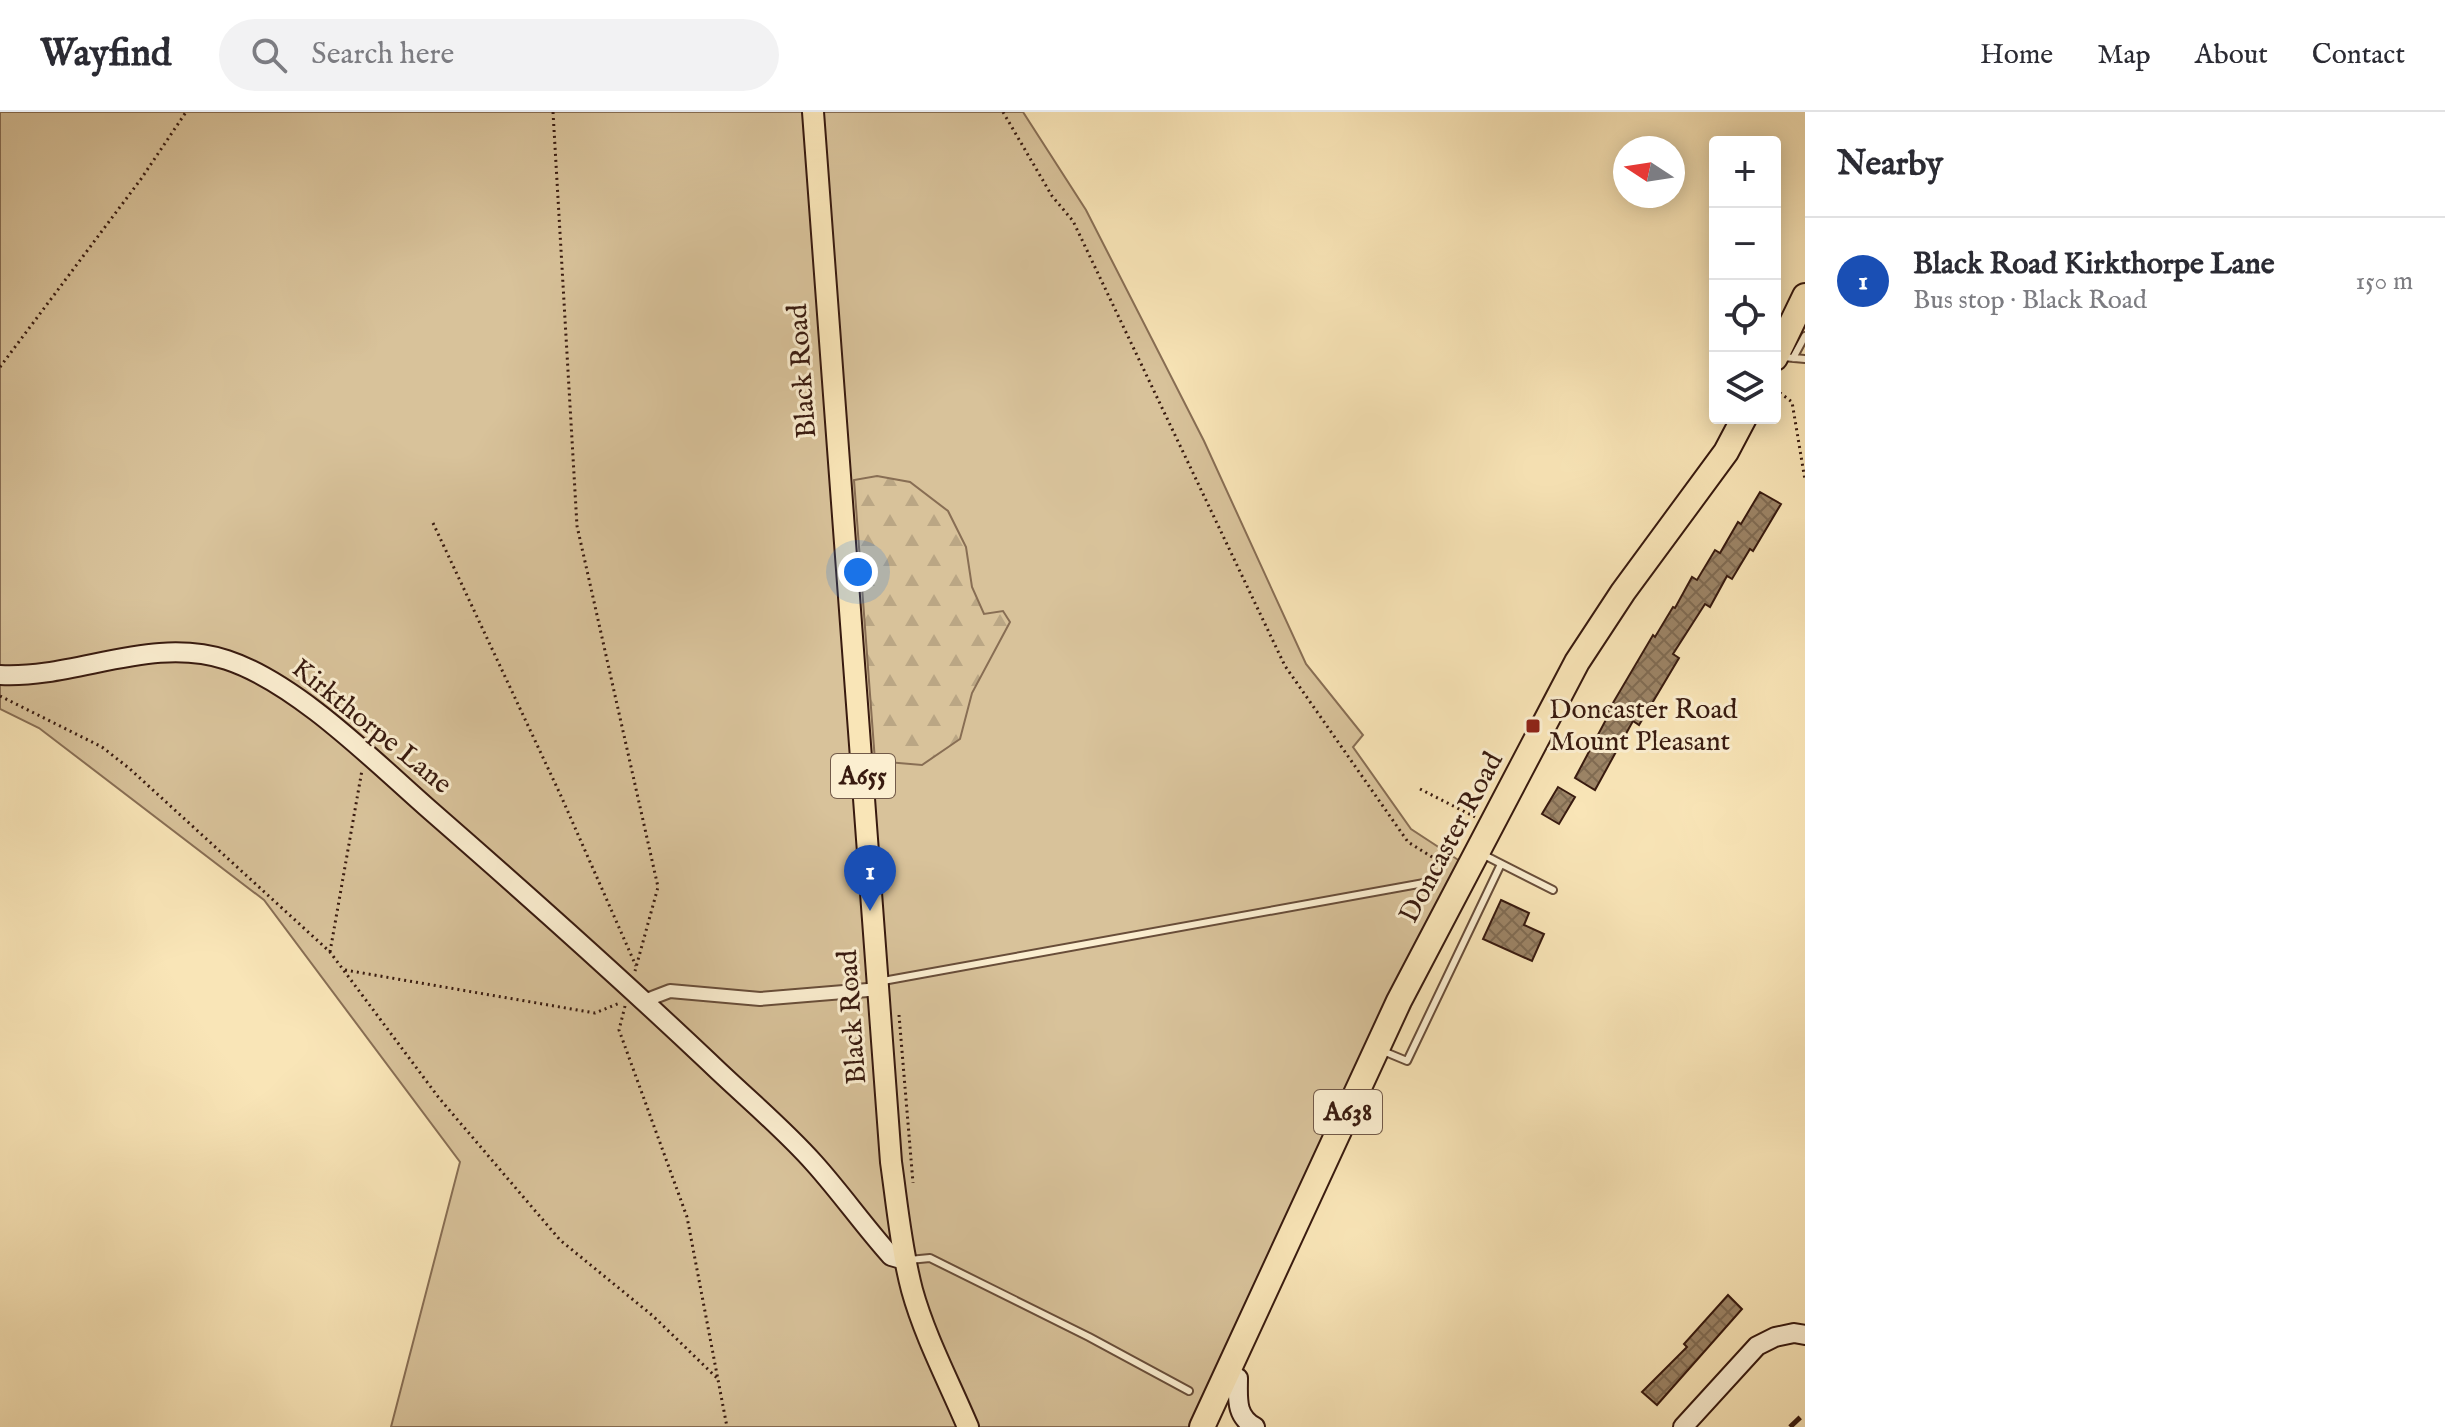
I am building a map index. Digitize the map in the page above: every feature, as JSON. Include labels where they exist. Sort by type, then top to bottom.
[{"type":"highway","points":[[1781,358],[1805,296]]},
{"type":"highway","name":"Doncaster Road","points":[[1228,1422],[1238,1378],[1298,1224],[1376,1049],[1577,662],[1623,592],[1726,452],[1741,424]]},
{"type":"highway","name":"Doncaster Road","points":[[1228,1422],[1270,1277],[1298,1224]]},
{"type":"main road","name":"Black Road","points":[[813,112],[891,1162],[905,1260],[922,1321],[968,1427]]},
{"type":"street","name":"Kirkthorpe Lane","points":[[0,675],[42,673],[135,655],[180,652],[226,660],[263,676],[314,711],[365,752],[630,987],[813,1161],[891,1256],[905,1260]]},
{"type":"street","points":[[644,1001],[670,991],[760,999],[880,985]]},
{"type":"street","points":[[1683,1427],[1757,1346],[1775,1337],[1794,1333],[1805,1335]]},
{"type":"lane","points":[[1781,358],[1805,336]]},
{"type":"lane","points":[[1781,358],[1805,359]]},
{"type":"lane","points":[[1479,853],[1553,890]]},
{"type":"lane","points":[[1376,1049],[1407,1061],[1501,864]]},
{"type":"lane","points":[[880,985],[1435,881]]},
{"type":"lane","points":[[905,1260],[930,1258],[1189,1391]]},
{"type":"path","points":[[0,367],[141,179],[186,112]]},
{"type":"path","points":[[553,112],[577,526],[658,887],[630,987]]},
{"type":"path","points":[[1003,112],[1052,196],[1073,221],[1285,666],[1408,842],[1450,868]]},
{"type":"path","points":[[1781,394],[1792,402],[1805,480]]},
{"type":"path","points":[[433,523],[561,796],[636,966]]},
{"type":"path","points":[[0,696],[102,747],[330,952],[439,1098],[560,1240],[653,1316],[718,1379]]},
{"type":"path","points":[[330,952],[365,752]]},
{"type":"path","points":[[1420,789],[1493,826]]},
{"type":"path","points":[[343,970],[595,1013],[627,1000],[619,1030],[687,1217],[727,1427]]},
{"type":"green space","points":[[0,112],[1023,112],[1086,210],[1204,441],[1306,664],[1363,735],[1353,747],[1411,829],[1469,867],[1202,1427],[391,1427],[460,1162],[264,900],[39,728],[0,709]]},
{"type":"green space","points":[[877,476],[910,482],[948,511],[966,547],[972,587],[984,614],[1003,611],[1010,622],[972,693],[960,739],[922,765],[875,761],[854,480]]},
{"type":"building","points":[[1760,492],[1781,504],[1732,579],[1727,576],[1710,607],[1705,604],[1673,654],[1679,658],[1639,725],[1633,721],[1595,790],[1575,778],[1607,713],[1692,577],[1697,580],[1715,550],[1720,553]]},
{"type":"building","points":[[1558,787],[1575,797],[1559,824],[1542,814]]},
{"type":"building","points":[[1501,900],[1529,913],[1524,925],[1544,934],[1532,961],[1483,939]]},
{"type":"building","points":[[1728,1295],[1742,1309],[1657,1405],[1642,1392],[1687,1347],[1684,1344]]},
{"type":"railway","points":[[1790,1427],[1805,1413]]},
{"type":"place","name":"Doncaster Road Mount Pleasant","points":[[1533,726]]},
{"type":"place","name":"Black Road Kirkthorpe Lane","points":[[870,911]]}]
